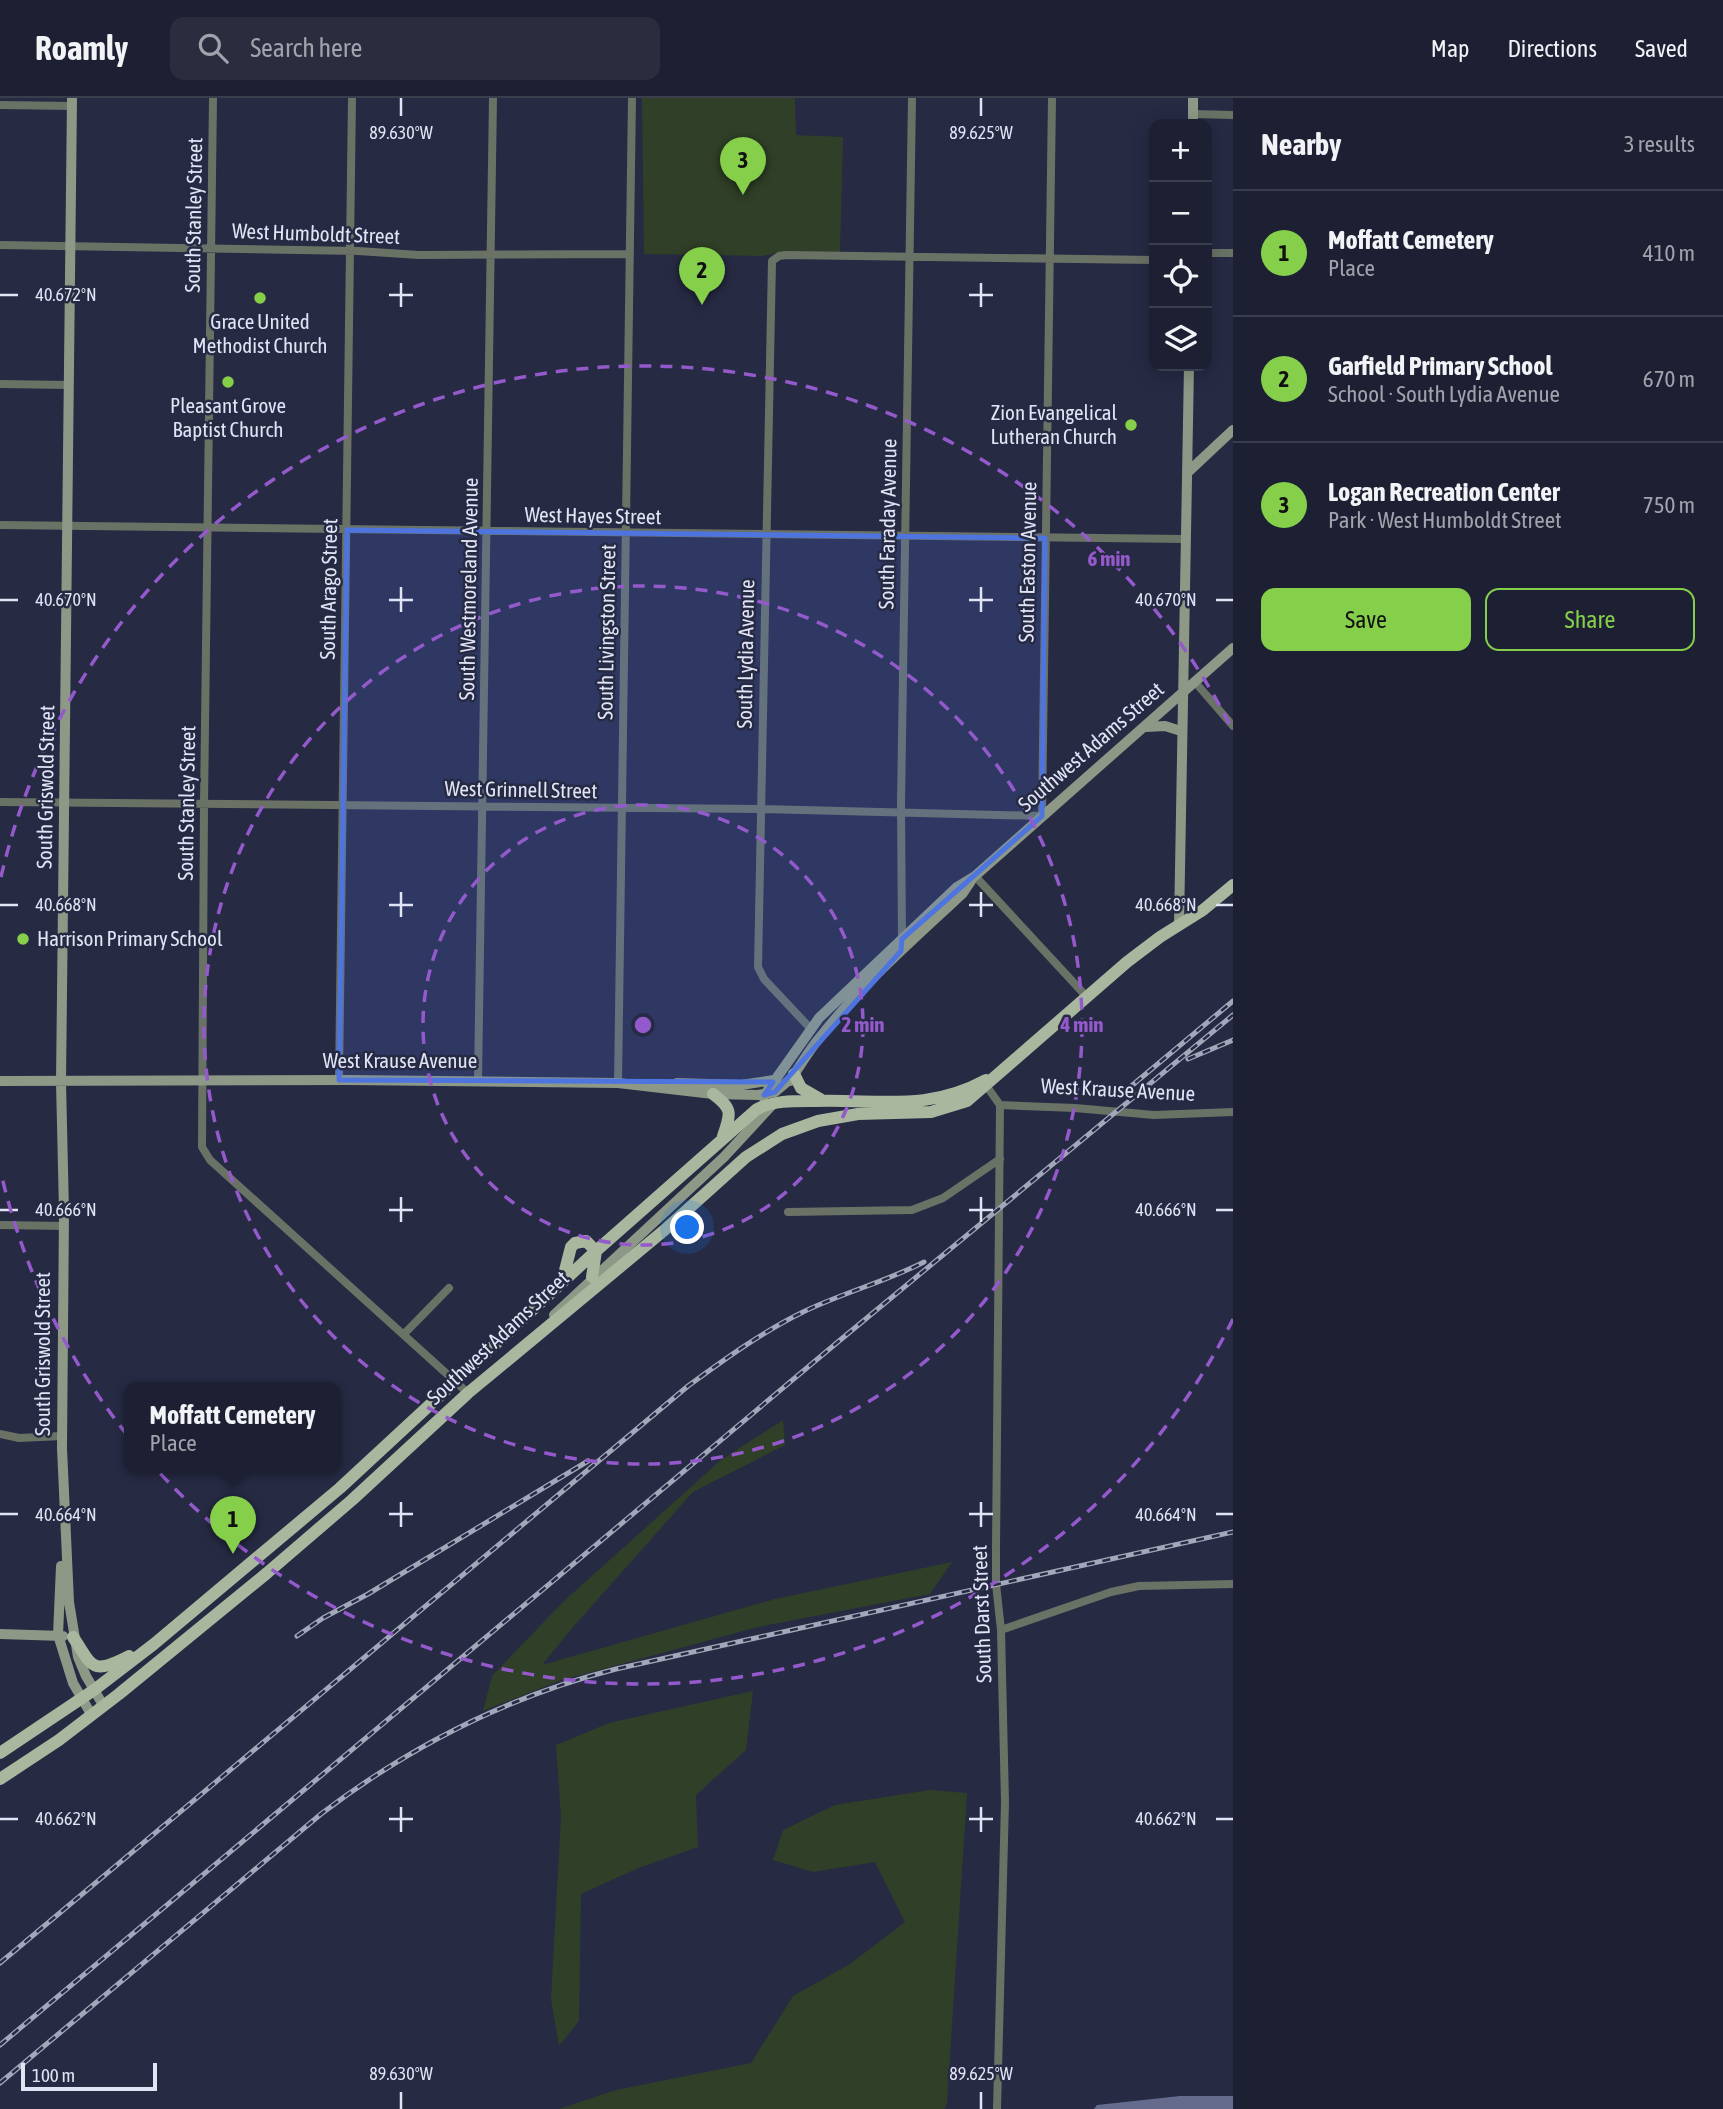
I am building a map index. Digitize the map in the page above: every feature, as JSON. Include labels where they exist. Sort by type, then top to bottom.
[{"type":"main road","points":[[519,1350],[667,1228],[739,1162],[776,1137],[802,1126],[841,1116],[939,1111],[967,1101],[1143,949],[1203,910],[1233,885]]},
{"type":"main road","points":[[793,1075],[801,1088],[823,1101]]},
{"type":"main road","points":[[769,1099],[929,1101],[984,1084]]},
{"type":"main road","points":[[713,1094],[726,1103],[729,1110],[730,1117],[722,1140]]},
{"type":"main road","name":"Southwest Adams Street","points":[[0,1753],[94,1690],[169,1633],[340,1488],[596,1251],[769,1099]]},
{"type":"main road","points":[[562,1283],[569,1252],[575,1243],[586,1241],[596,1251],[592,1277]]},
{"type":"main road","name":"Southwest Adams Street","points":[[0,1779],[59,1740],[188,1639],[324,1525],[519,1350]]},
{"type":"main road","points":[[73,1637],[86,1660],[102,1666],[126,1658],[169,1633]]},
{"type":"street","name":"South Stanley Street","points":[[213,98],[202,1143],[207,1156],[468,1393]]},
{"type":"street","name":"South Arago Street","points":[[340,1080],[352,98]]},
{"type":"street","name":"South Westmoreland Avenue","points":[[478,1081],[493,98]]},
{"type":"street","name":"South Livingston Street","points":[[618,1083],[632,98]]},
{"type":"street","name":"South Faraday Avenue","points":[[901,951],[912,98]]},
{"type":"street","name":"South Easton Avenue","points":[[1042,816],[1052,98]]},
{"type":"street","points":[[1193,98],[1193,119],[1233,115]]},
{"type":"street","points":[[0,105],[72,102]]},
{"type":"street","name":"South Griswold Street","points":[[72,102],[61,1082],[64,1226],[62,1436],[64,1518],[73,1637],[80,1665],[103,1705]]},
{"type":"street","name":"West Humboldt Street","points":[[0,245],[350,251],[419,255],[630,254]]},
{"type":"street","points":[[1212,253],[1233,253]]},
{"type":"street","name":"South Lydia Avenue","points":[[810,1028],[759,971],[772,261],[786,255],[910,257]]},
{"type":"street","points":[[910,257],[1149,260]]},
{"type":"street","points":[[1179,925],[1181,695],[1189,371]]},
{"type":"street","points":[[0,384],[69,385]]},
{"type":"street","points":[[1187,472],[1233,430]]},
{"type":"street","name":"West Hayes Street","points":[[0,525],[1185,539]]},
{"type":"street","name":"Southwest Adams Street","points":[[769,1099],[774,1080],[810,1028],[957,887],[975,876],[1233,648]]},
{"type":"street","points":[[1195,682],[1233,726]]},
{"type":"street","points":[[1143,727],[1157,725],[1181,731]]},
{"type":"street","name":"West Grinnell Street","points":[[0,802],[761,809],[1042,816]]},
{"type":"street","points":[[975,876],[1086,996]]},
{"type":"street","name":"Southwest Adams Street","points":[[519,1350],[592,1277],[724,1157],[769,1099],[793,1075],[836,1018],[901,951],[963,893],[975,876]]},
{"type":"street","name":"West Krause Avenue","points":[[0,1081],[340,1080],[618,1083],[769,1099]]},
{"type":"street","points":[[618,1083],[741,1085],[774,1080]]},
{"type":"street","points":[[984,1084],[1000,1105]]},
{"type":"street","name":"West Krause Avenue","points":[[1000,1105],[1154,1115],[1233,1112]]},
{"type":"street","name":"South Darst Street","points":[[997,2109],[1005,1802],[1001,1630],[996,1549],[1000,1105]]},
{"type":"street","points":[[788,1212],[912,1210],[943,1198],[1000,1159]]},
{"type":"street","points":[[0,1226],[64,1226]]},
{"type":"street","points":[[404,1334],[449,1288]]},
{"type":"street","points":[[0,1434],[19,1438],[62,1436]]},
{"type":"street","name":"South Griswold Street","points":[[64,1518],[58,1635],[67,1670],[91,1714]]},
{"type":"street","points":[[1001,1630],[1111,1592],[1139,1586],[1233,1584]]},
{"type":"street","points":[[0,1634],[73,1637]]},
{"type":"highlighted area","points":[[347,530],[1045,538],[1042,816],[902,939],[901,951],[775,1092],[764,1095],[773,1082],[339,1080]]},
{"type":"green space","points":[[642,98],[795,98],[796,135],[843,137],[840,253],[777,253],[762,256],[644,254]]},
{"type":"green space","points":[[783,1420],[785,1445],[693,1492],[542,1665],[775,1599],[952,1562],[930,1594],[758,1627],[559,1681],[483,1711],[492,1676],[564,1601],[721,1460]]},
{"type":"green space","points":[[753,1691],[746,1750],[696,1795],[698,1847],[636,1869],[581,1894],[579,2021],[559,2046],[551,1999],[561,1817],[556,1745],[609,1723]]},
{"type":"green space","points":[[930,1790],[967,1793],[947,2103],[944,2109],[559,2109],[616,2090],[751,2063],[793,1996],[850,1964],[905,1922],[875,1862],[813,1872],[773,1860],[783,1830],[835,1805]]},
{"type":"water","points":[[1180,2096],[1233,2096],[1233,2109],[1094,2109],[1097,2105]]},
{"type":"railway","points":[[1123,1093],[1233,1001]]},
{"type":"railway","points":[[0,2045],[839,1341],[1233,1015]]},
{"type":"railway","points":[[1188,1059],[1233,1040]]},
{"type":"railway","points":[[0,1963],[688,1386],[744,1346],[788,1320],[924,1262]]},
{"type":"railway","points":[[297,1636],[588,1461]]},
{"type":"railway","points":[[0,2083],[321,1814],[389,1767],[461,1726],[499,1709],[576,1680],[616,1669],[1233,1532]]},
{"type":"place","name":"Logan Recreation Center","points":[[743,195]]},
{"type":"place","name":"Grace United Methodist Church","points":[[260,298]]},
{"type":"place","name":"Garfield Primary School","points":[[702,305]]},
{"type":"place","name":"Pleasant Grove Baptist Church","points":[[228,382]]},
{"type":"place","name":"Zion Evangelical Lutheran Church","points":[[1131,425]]},
{"type":"place","name":"Harrison Primary School","points":[[23,939]]},
{"type":"place","name":"Moffatt Cemetery","points":[[233,1554]]}]
